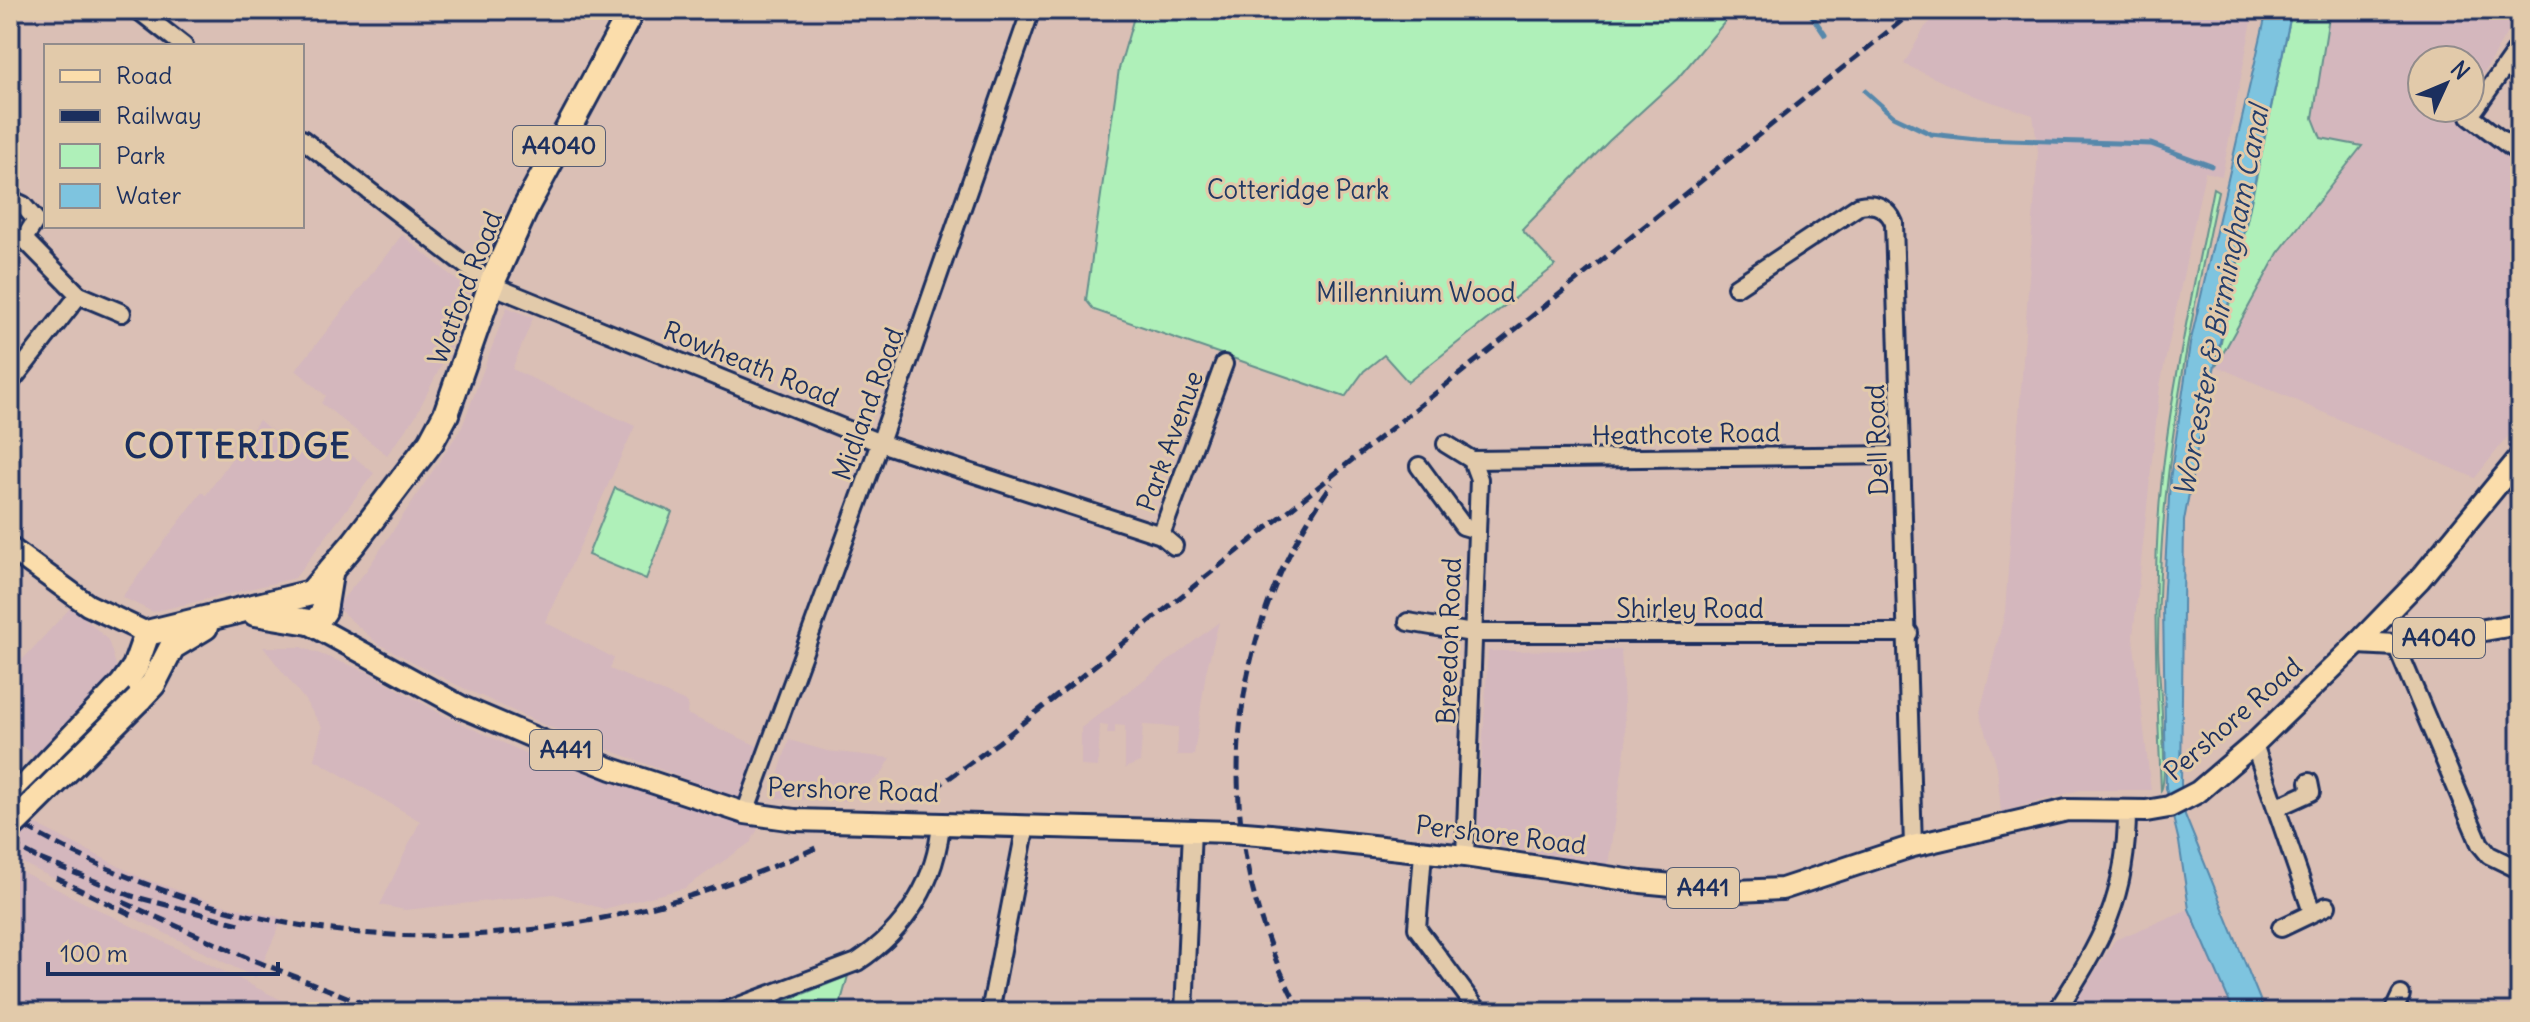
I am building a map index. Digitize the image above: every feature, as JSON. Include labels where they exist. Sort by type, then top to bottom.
[{"type":"highway","name":"Watford Road","points":[[311,609],[331,572],[439,428],[459,385],[491,285],[527,205],[632,10]]},
{"type":"highway","points":[[16,797],[123,684],[158,642],[244,611],[311,609]]},
{"type":"highway","points":[[10,827],[153,684],[158,642]]},
{"type":"main road","name":"Pershore Road","points":[[311,609],[350,647],[462,707],[542,741],[745,813],[795,820],[1232,832],[1465,856],[1641,882],[1737,891],[1782,889],[1913,846],[2067,810],[2137,811],[2179,804],[2252,754],[2420,579],[2520,457]]},
{"type":"main road","points":[[10,548],[88,605],[158,642]]},
{"type":"main road","name":"A4040","points":[[2358,643],[2396,645],[2520,624]]},
{"type":"street","points":[[138,10],[181,44]]},
{"type":"street","name":"Midland Road","points":[[745,813],[880,443],[1031,10]]},
{"type":"street","points":[[2520,45],[2470,116],[2520,154]]},
{"type":"street","name":"Rowheath Road","points":[[304,141],[491,285],[880,443],[1168,540]]},
{"type":"street","points":[[10,199],[23,205],[36,220],[17,242],[79,295],[122,313]]},
{"type":"street","name":"Dell Road","points":[[1736,287],[1860,205],[1885,209],[1894,223],[1909,633],[1913,846]]},
{"type":"street","points":[[10,383],[79,295]]},
{"type":"street","name":"Park Avenue","points":[[1168,540],[1224,364]]},
{"type":"street","points":[[1446,444],[1472,460]]},
{"type":"street","name":"Heathcote Road","points":[[1472,460],[1901,455]]},
{"type":"street","name":"Breedon Road","points":[[1465,856],[1479,479],[1472,460]]},
{"type":"street","points":[[1419,466],[1463,526],[1477,530]]},
{"type":"street","name":"Shirley Road","points":[[1408,622],[1472,633],[1909,633]]},
{"type":"street","points":[[2396,645],[2480,844],[2489,855],[2520,870]]},
{"type":"street","points":[[2252,754],[2278,807],[2320,909],[2281,928]]},
{"type":"street","points":[[2278,807],[2311,792],[2309,782]]},
{"type":"street","points":[[2056,1012],[2093,956],[2117,902],[2137,811]]},
{"type":"street","points":[[723,1012],[857,962],[872,952],[909,915],[939,847],[941,822]]},
{"type":"street","points":[[990,1012],[1026,825]]},
{"type":"street","points":[[1184,1012],[1192,830]]},
{"type":"street","points":[[1423,853],[1417,928],[1479,1012]]},
{"type":"street","points":[[2393,1012],[2401,995]]},
{"type":"shaded area","points":[[1943,10],[2254,10],[2222,176],[2205,172],[2160,386],[2133,636],[2151,790],[2080,790],[2001,812],[1997,767],[1980,712],[2005,612],[2038,151],[2033,115],[1973,96],[1904,64],[1925,27]]},
{"type":"shaded area","points":[[2330,10],[2520,10],[2486,68],[2486,44],[2406,44],[2406,124],[2467,124],[2520,167],[2520,421],[2475,478],[2216,366],[2278,253],[2362,146],[2321,139],[2313,118]]},
{"type":"shaded area","points":[[402,235],[471,292],[445,358],[415,417],[387,455],[321,403],[326,396],[296,370]]},
{"type":"shaded area","points":[[507,307],[533,318],[512,369],[635,426],[545,622],[614,658],[610,669],[688,703],[687,714],[762,748],[746,802],[544,725],[455,684],[377,643],[336,607],[366,571],[462,427]]},
{"type":"shaded area","points":[[259,420],[308,461],[329,437],[374,473],[295,578],[153,612],[122,597],[202,492],[206,495]]},
{"type":"shaded area","points":[[72,606],[108,640],[118,671],[37,759],[10,733],[10,673]]},
{"type":"shaded area","points":[[1219,622],[1206,672],[1194,755],[1177,755],[1178,727],[1143,725],[1140,762],[1125,768],[1125,726],[1115,725],[1115,734],[1107,734],[1108,726],[1100,725],[1098,767],[1081,766],[1081,728]]},
{"type":"shaded area","points":[[263,647],[301,647],[368,672],[443,715],[525,753],[759,827],[751,842],[685,888],[604,909],[554,894],[405,910],[380,905],[420,821],[314,759],[322,727]]},
{"type":"shaded area","points":[[1621,650],[1626,744],[1608,865],[1477,842],[1488,651]]},
{"type":"shaded area","points":[[789,740],[827,751],[891,758],[881,775],[860,790],[848,789],[846,801],[771,798]]},
{"type":"shaded area","points":[[10,811],[142,878],[215,903],[283,918],[256,978],[10,857]]},
{"type":"shaded area","points":[[10,866],[306,1012],[10,1012]]},
{"type":"shaded area","points":[[2189,909],[2234,1012],[2069,1012],[2115,940]]},
{"type":"green space","name":"Cotteridge Park","points":[[1136,10],[1735,10],[1677,79],[1609,141],[1522,230],[1555,266],[1408,382],[1384,355],[1364,371],[1345,397],[1094,310],[1086,300],[1119,69]]},
{"type":"green space","points":[[2292,10],[2330,10],[2313,118],[2321,138],[2362,146],[2278,253],[2216,366]]},
{"type":"green space","points":[[2213,188],[2218,191],[2185,361],[2163,530],[2158,646],[2164,746],[2161,790],[2156,600],[2161,487],[2177,375]]},
{"type":"green space","points":[[615,488],[672,512],[646,579],[588,555]]},
{"type":"green space","points":[[848,976],[838,1012],[758,1012]]},
{"type":"water","name":"Worcester & Birmingham Canal","points":[[2267,10],[2292,10],[2184,521],[2181,784],[2185,815],[2265,1012],[2234,1012],[2189,909],[2179,842],[2166,788],[2163,606],[2170,479],[2190,344]]},
{"type":"waterway","points":[[1808,10],[1825,35]]},
{"type":"waterway","points":[[1865,91],[1893,116],[1931,134],[1976,139],[2151,144],[2211,166]]},
{"type":"railway","points":[[934,789],[999,742],[1915,10]]},
{"type":"railway","points":[[1301,1012],[1271,947],[1250,880],[1240,812],[1239,743],[1248,675],[1266,609],[1294,545],[1332,484]]},
{"type":"railway","points":[[10,818],[107,868],[207,904],[308,927],[410,936],[513,932],[615,915],[717,887],[818,847]]},
{"type":"railway","points":[[10,844],[49,864]]},
{"type":"railway","points":[[40,859],[132,896],[240,924]]},
{"type":"railway","points":[[56,878],[132,915]]},
{"type":"railway","points":[[123,902],[248,958],[385,1012]]},
{"type":"district","name":"COTTERIDGE","points":[[238,446]]},
{"type":"park label","name":"Millennium Wood","points":[[1416,293]]}]
